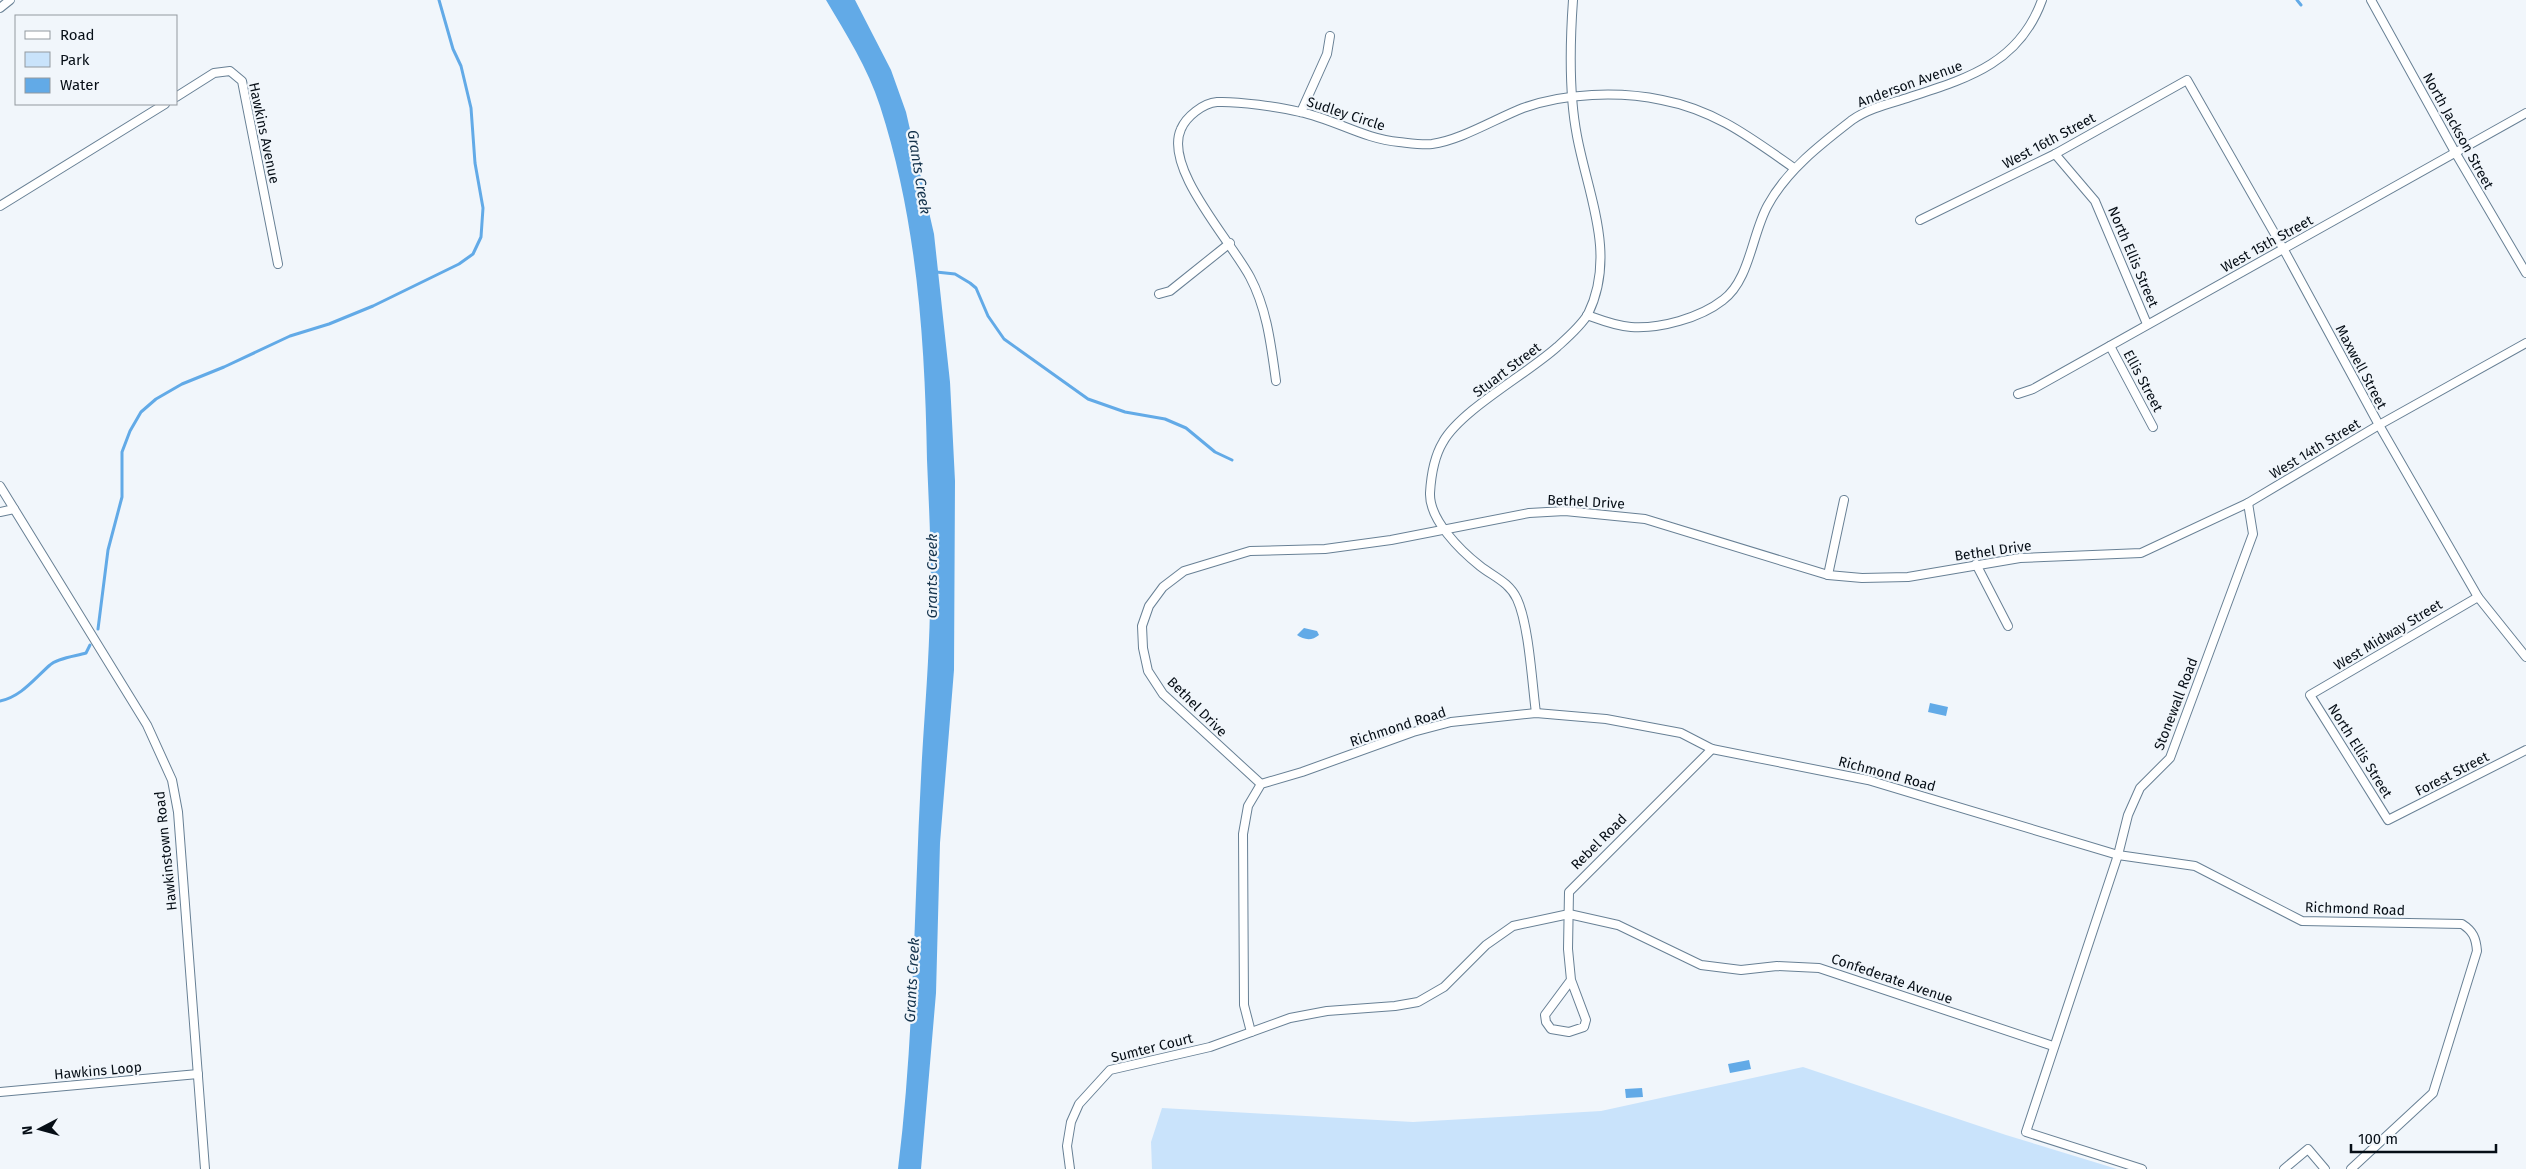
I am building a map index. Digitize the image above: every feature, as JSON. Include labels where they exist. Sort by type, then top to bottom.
[{"type":"street","points":[[0,8],[10,0]]},
{"type":"street","name":"Stuart Street","points":[[1536,713],[1522,617],[1516,598],[1503,580],[1481,567],[1446,530],[1435,515],[1430,496],[1433,466],[1443,441],[1460,420],[1539,363],[1569,337],[1587,315],[1598,281],[1602,253],[1596,212],[1576,136],[1573,97],[1573,0]]},
{"type":"street","name":"Anderson Avenue","points":[[1587,315],[1607,323],[1631,327],[1656,325],[1694,316],[1725,299],[1743,274],[1768,205],[1794,168],[1854,119],[1871,109],[1966,78],[2000,60],[2025,32],[2037,14],[2042,0]]},
{"type":"street","name":"North Jackson Street","points":[[2371,0],[2455,152],[2526,273]]},
{"type":"street","points":[[1301,112],[1327,54],[1330,36]]},
{"type":"street","name":"Hawkins Avenue","points":[[178,96],[214,73],[230,71],[242,81],[278,264]]},
{"type":"street","name":"West 16th Street","points":[[1920,220],[2055,154],[2187,80]]},
{"type":"street","name":"Maxwell Street","points":[[2187,80],[2284,250],[2378,425],[2478,596],[2526,657]]},
{"type":"street","name":"Sudley Circle","points":[[1276,381],[1265,314],[1250,277],[1230,243],[1189,183],[1180,163],[1176,144],[1181,127],[1195,111],[1215,102],[1301,112],[1372,137],[1398,142],[1432,144],[1525,108],[1573,97],[1623,95],[1662,99],[1699,109],[1730,124],[1794,168]]},
{"type":"street","points":[[0,206],[163,105]]},
{"type":"street","name":"West 15th Street","points":[[2018,394],[2033,389],[2526,113]]},
{"type":"street","name":"North Ellis Street","points":[[2055,154],[2095,201],[2147,324]]},
{"type":"street","points":[[1159,294],[1170,291],[1230,243]]},
{"type":"street","name":"West 14th Street","points":[[2248,504],[2378,425],[2526,343]]},
{"type":"street","name":"Ellis Street","points":[[2110,346],[2153,426]]},
{"type":"street","name":"Hawkinstown Road","points":[[0,486],[147,725],[172,780],[178,812],[206,1169]]},
{"type":"street","points":[[1828,575],[1844,500]]},
{"type":"street","name":"Bethel Drive","points":[[1261,784],[1163,694],[1148,671],[1143,648],[1142,626],[1149,606],[1158,593],[1184,571],[1250,552],[1324,549],[1446,530],[1529,513],[1565,511],[1601,513],[1645,519],[1828,575],[1862,578],[1908,577],[2020,558],[2141,553],[2248,504]]},
{"type":"street","name":"Stonewall Road","points":[[2053,1046],[2118,855],[2128,815],[2140,788],[2170,758],[2253,534],[2248,504]]},
{"type":"street","points":[[0,512],[14,509]]},
{"type":"street","points":[[1976,564],[2008,626]]},
{"type":"street","name":"West Midway Street","points":[[2310,696],[2478,596]]},
{"type":"street","name":"North Ellis Street","points":[[2310,696],[2388,820]]},
{"type":"street","name":"Richmond Road","points":[[1261,784],[1302,772],[1413,732],[1451,722],[1536,713],[1606,718],[1681,733],[1712,749],[1868,780],[2118,855],[2195,866],[2302,921],[2462,924],[2470,929],[2476,940],[2477,951],[2433,1093],[2351,1169]]},
{"type":"street","name":"Rebel Road","points":[[1571,980],[1545,1015],[1546,1022],[1551,1029],[1569,1032],[1584,1027],[1586,1020],[1571,980],[1568,949],[1569,892],[1576,882],[1712,749]]},
{"type":"street","name":"Forest Street","points":[[2388,820],[2526,750]]},
{"type":"street","points":[[1251,1032],[1244,1006],[1243,834],[1248,806],[1261,784]]},
{"type":"street","name":"Confederate Avenue","points":[[1251,1032],[1290,1018],[1327,1011],[1395,1006],[1418,1002],[1444,987],[1486,945],[1513,926],[1569,914],[1618,925],[1701,965],[1741,970],[1777,966],[1819,968],[2053,1046]]},
{"type":"street","name":"Sumter Court","points":[[1070,1169],[1068,1146],[1071,1122],[1079,1104],[1110,1070],[1210,1047],[1251,1032]]},
{"type":"street","points":[[2053,1046],[2026,1132],[2142,1169]]},
{"type":"street","name":"Hawkins Loop","points":[[0,1092],[198,1074]]},
{"type":"street","points":[[2284,1169],[2308,1149],[2325,1169]]},
{"type":"green space","points":[[1803,1067],[2006,1135],[2117,1169],[1152,1169],[1151,1142],[1162,1108],[1413,1122],[1601,1111]]},
{"type":"water","name":"Grants Creek","points":[[826,0],[855,0],[891,70],[906,112],[934,234],[950,382],[955,481],[954,670],[940,843],[936,993],[921,1169],[898,1169],[904,1118],[911,1015],[919,809],[931,590],[926,415],[921,326],[911,237],[893,149],[869,78]]},
{"type":"water","points":[[1304,628],[1317,631],[1319,635],[1314,638],[1302,638],[1297,635]]},
{"type":"water","points":[[1930,703],[1948,707],[1946,716],[1928,712]]},
{"type":"water","points":[[1749,1060],[1751,1069],[1730,1073],[1728,1064]]},
{"type":"water","points":[[1642,1088],[1643,1097],[1626,1098],[1625,1089]]},
{"type":"waterway","points":[[98,629],[108,550],[122,497],[122,452],[130,431],[141,412],[156,399],[182,384],[224,367],[290,336],[329,324],[373,306],[459,264],[473,254],[481,237],[483,208],[475,163],[471,108],[461,66],[453,49],[439,0]]},
{"type":"waterway","points":[[2297,0],[2301,5]]},
{"type":"waterway","points":[[936,272],[955,274],[976,288],[988,316],[1004,339],[1088,399],[1125,412],[1165,419],[1186,428],[1215,452],[1232,460]]},
{"type":"waterway","points":[[0,701],[15,696],[53,663],[86,653],[90,645]]}]
